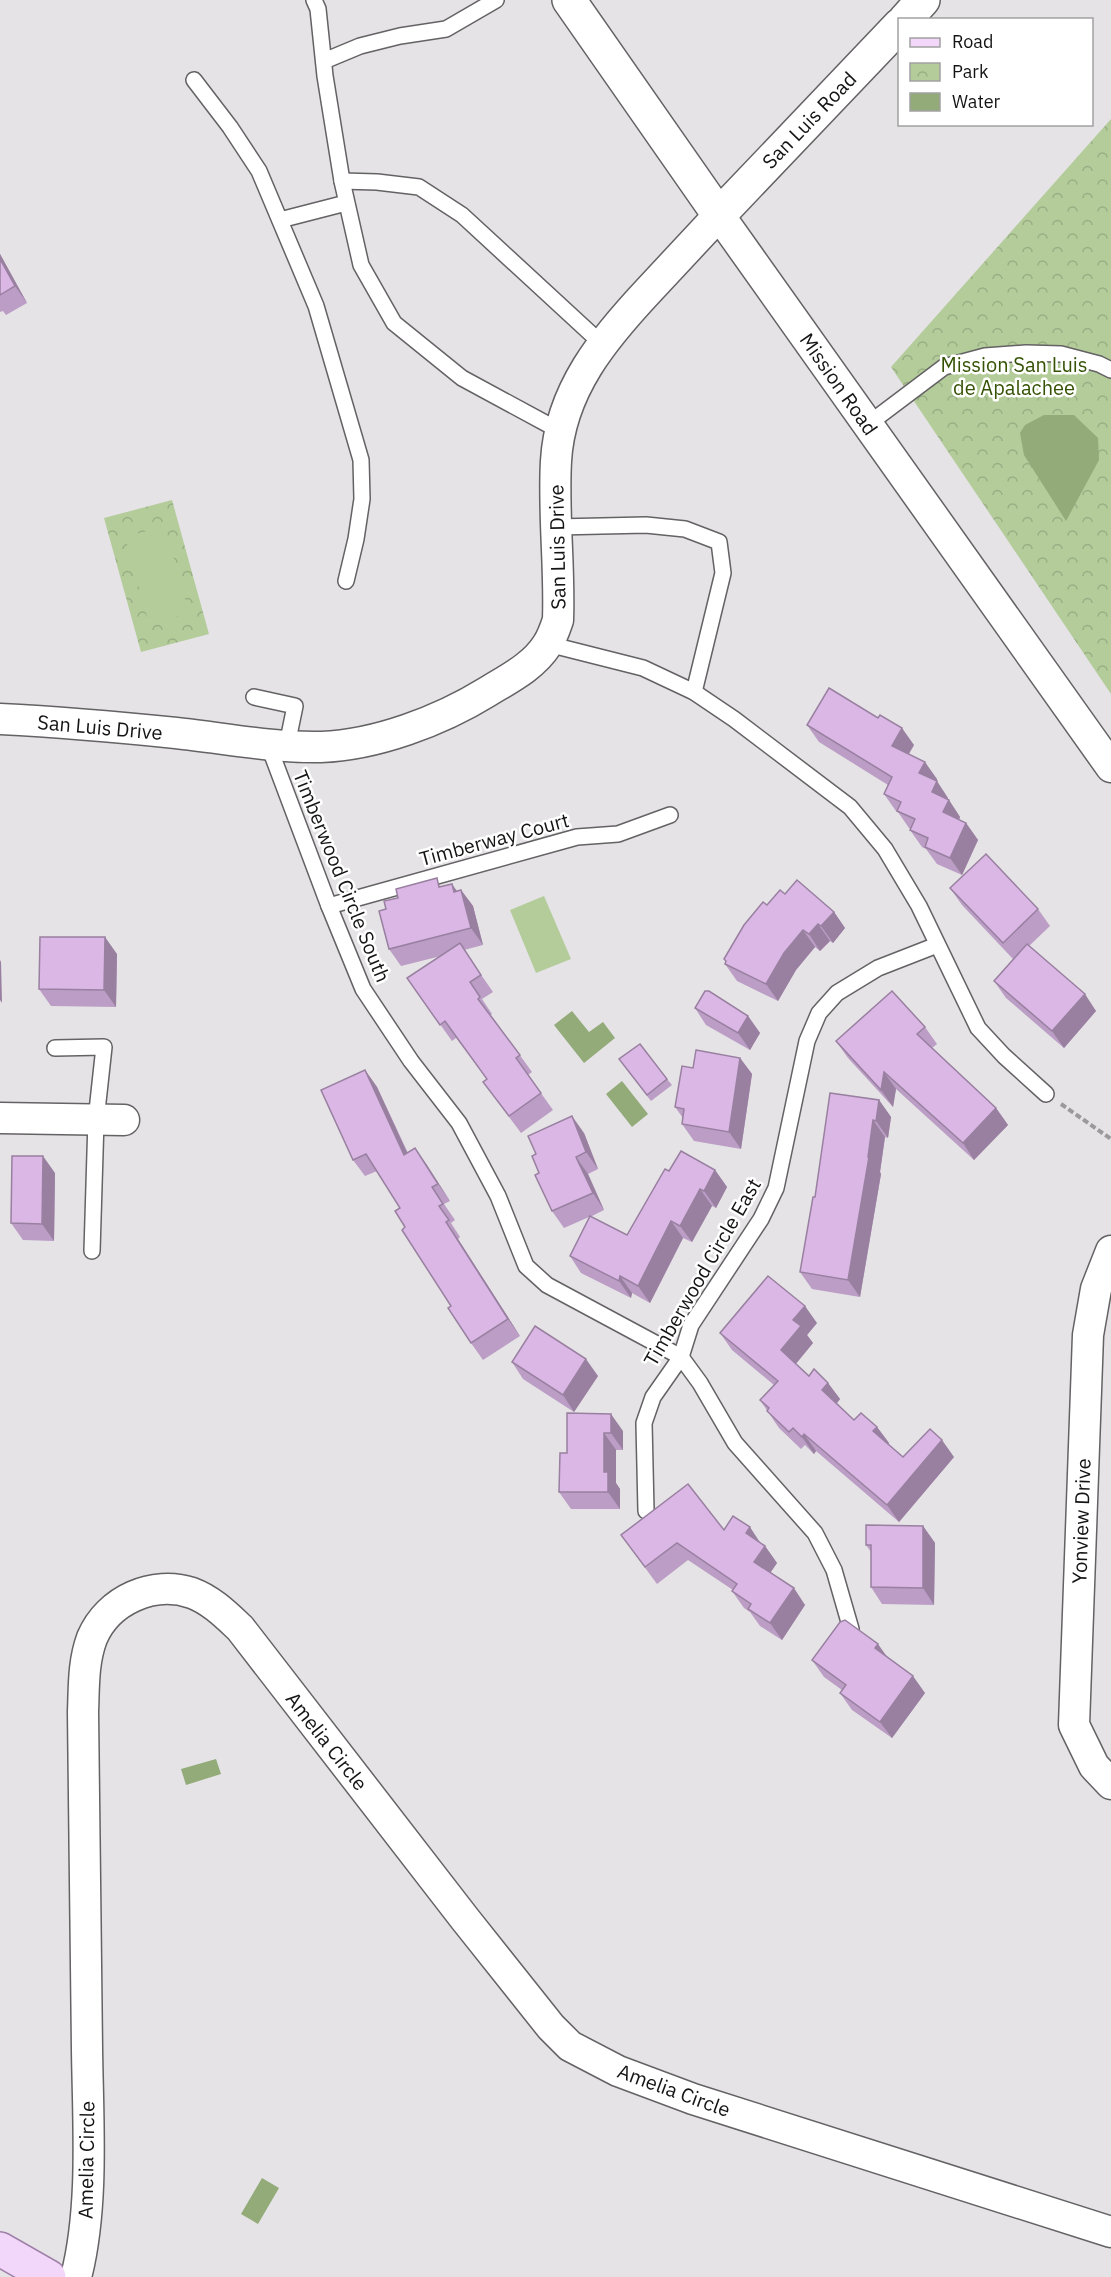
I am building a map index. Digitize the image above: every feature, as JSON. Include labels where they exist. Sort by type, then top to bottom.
[{"type":"main road","points":[[0,2249],[49,2277]]},
{"type":"street","name":"Mission Road","points":[[569,0],[718,215],[1111,767]]},
{"type":"street","points":[[907,18],[923,0]]},
{"type":"street","name":"San Luis Road","points":[[718,215],[898,27]]},
{"type":"street","name":"San Luis Drive","points":[[0,719],[82,723],[278,745],[321,747],[365,741],[412,728],[476,700],[535,661],[548,644],[558,620],[556,460],[560,431],[572,395],[584,369],[612,330],[718,215]]},
{"type":"street","points":[[0,1118],[110,1120]]},
{"type":"street","name":"Yonview Drive","points":[[1111,1251],[1096,1289],[1088,1335],[1074,1725],[1094,1766],[1111,1784]]},
{"type":"street","name":"Amelia Circle","points":[[76,2277],[81,2257],[86,2210],[88,2124],[84,1671],[92,1639],[104,1617],[123,1601],[144,1591],[170,1588],[193,1593],[218,1608],[240,1628],[465,1919],[551,2027],[570,2046],[618,2072],[693,2099],[1111,2232]]},
{"type":"lane","points":[[314,0],[318,9],[342,181],[361,265],[394,323],[462,378],[560,431]]},
{"type":"lane","points":[[324,61],[360,46],[390,38],[446,29],[496,0]]},
{"type":"lane","points":[[194,81],[260,171],[316,306],[361,460],[362,499],[346,581]]},
{"type":"lane","points":[[342,181],[419,187],[462,215],[602,344]]},
{"type":"lane","points":[[280,220],[346,203]]},
{"type":"lane","points":[[867,424],[944,367],[985,356],[1026,353],[1060,354],[1100,364],[1111,370]]},
{"type":"lane","points":[[557,527],[646,525],[685,529],[719,542],[723,573],[694,692]]},
{"type":"lane","points":[[548,644],[643,668],[694,692],[734,719],[850,807],[885,849],[919,906],[978,1028],[1004,1056],[1046,1094]]},
{"type":"lane","points":[[254,697],[295,706],[278,745]]},
{"type":"lane","name":"Timberwood Circle South","points":[[278,745],[329,906],[363,989],[411,1061],[459,1123],[498,1196],[526,1266],[547,1285],[681,1357],[700,1383],[735,1443],[814,1533],[834,1570],[851,1629]]},
{"type":"lane","name":"Timberway Court","points":[[329,906],[577,837],[618,834],[670,815]]},
{"type":"lane","name":"Timberwood Circle East","points":[[646,1511],[644,1423],[653,1397],[681,1357],[691,1325],[756,1229],[776,1188],[807,1041],[819,1013],[837,993],[878,968],[937,945]]},
{"type":"lane","points":[[55,1048],[104,1047],[110,1120],[92,1251]]},
{"type":"path","points":[[1046,1094],[1111,1139]]},
{"type":"green space","name":"Mission San Luis de Apalachee","points":[[1111,119],[1111,694],[891,367]]},
{"type":"green space","points":[[172,500],[209,634],[141,652],[104,518]]},
{"type":"green space","points":[[165,526],[189,613],[149,624],[125,537]]},
{"type":"green space","points":[[544,896],[571,959],[536,973],[510,910]]},
{"type":"water","points":[[1044,415],[1074,415],[1098,438],[1099,460],[1066,521],[1024,455],[1020,433],[1025,425]]},
{"type":"water","points":[[572,1011],[589,1032],[603,1022],[615,1038],[584,1063],[554,1025]]},
{"type":"water","points":[[622,1081],[648,1114],[632,1127],[606,1094]]},
{"type":"water","points":[[216,1759],[221,1774],[186,1785],[181,1769]]},
{"type":"water","points":[[262,2178],[279,2188],[258,2224],[241,2214]]},
{"type":"building","points":[[0,259],[15,286],[0,295]]},
{"type":"building","points":[[829,688],[878,718],[880,715],[902,728],[892,746],[925,762],[919,773],[937,781],[932,792],[949,800],[943,812],[966,823],[950,858],[925,847],[928,838],[910,830],[915,819],[897,811],[901,802],[884,794],[892,777],[807,725]]},
{"type":"building","points":[[986,854],[1038,909],[1003,943],[950,888]]},
{"type":"building","points":[[437,878],[439,887],[452,884],[454,892],[461,890],[471,928],[389,949],[379,911],[386,909],[384,901],[398,898],[396,889]]},
{"type":"building","points":[[797,880],[834,912],[821,926],[818,924],[809,934],[803,930],[784,953],[766,984],[725,964],[724,959],[744,925],[763,902],[767,905],[780,890],[785,894]]},
{"type":"building","points":[[40,937],[105,937],[104,990],[39,989]]},
{"type":"building","points":[[460,943],[481,975],[470,982],[480,997],[478,999],[520,1055],[516,1058],[541,1093],[509,1116],[483,1082],[487,1079],[445,1021],[440,1025],[407,978]]},
{"type":"building","points":[[1027,944],[1085,994],[1052,1031],[994,981]]},
{"type":"building","points":[[705,991],[709,991],[748,1016],[738,1033],[695,1008]]},
{"type":"building","points":[[892,991],[925,1027],[917,1034],[996,1108],[963,1143],[884,1072],[881,1090],[836,1041]]},
{"type":"building","points":[[640,1044],[667,1079],[647,1095],[619,1059]]},
{"type":"building","points":[[696,1050],[740,1058],[729,1132],[682,1124],[684,1109],[675,1107],[682,1066],[693,1068]]},
{"type":"building","points":[[365,1070],[404,1155],[415,1148],[438,1184],[432,1187],[443,1204],[439,1206],[449,1220],[446,1222],[508,1319],[471,1343],[448,1308],[451,1306],[402,1230],[405,1227],[395,1211],[400,1208],[366,1154],[353,1160],[321,1090]]},
{"type":"building","points":[[830,1093],[879,1100],[876,1121],[873,1120],[848,1280],[800,1272],[813,1197],[815,1197]]},
{"type":"building","points":[[572,1116],[586,1152],[576,1157],[593,1193],[552,1211],[535,1175],[539,1173],[532,1156],[536,1154],[528,1136]]},
{"type":"building","points":[[681,1151],[715,1170],[704,1191],[700,1189],[680,1226],[671,1221],[638,1286],[620,1276],[619,1281],[570,1256],[590,1216],[627,1235],[665,1169],[669,1171]]},
{"type":"building","points":[[12,1156],[43,1156],[42,1224],[11,1223]]},
{"type":"building","points":[[768,1276],[805,1306],[793,1320],[801,1326],[781,1350],[809,1376],[814,1369],[828,1383],[822,1390],[854,1420],[861,1413],[877,1427],[873,1431],[903,1457],[930,1429],[942,1440],[887,1505],[804,1434],[802,1437],[793,1428],[789,1432],[767,1411],[769,1408],[760,1400],[778,1381],[720,1333]]},
{"type":"building","points":[[535,1326],[586,1359],[563,1395],[512,1362]]},
{"type":"building","points":[[567,1413],[611,1414],[611,1433],[604,1433],[604,1472],[608,1472],[608,1492],[559,1492],[560,1453],[567,1453]]},
{"type":"building","points":[[688,1484],[724,1530],[733,1516],[750,1527],[746,1533],[765,1546],[754,1562],[794,1588],[770,1623],[748,1609],[751,1604],[732,1591],[737,1584],[677,1543],[645,1567],[621,1535]]},
{"type":"building","points":[[866,1525],[923,1526],[923,1588],[871,1587],[871,1545],[866,1545]]},
{"type":"building","points":[[845,1620],[878,1644],[875,1648],[913,1676],[880,1722],[840,1693],[846,1685],[812,1660],[840,1622]]}]
